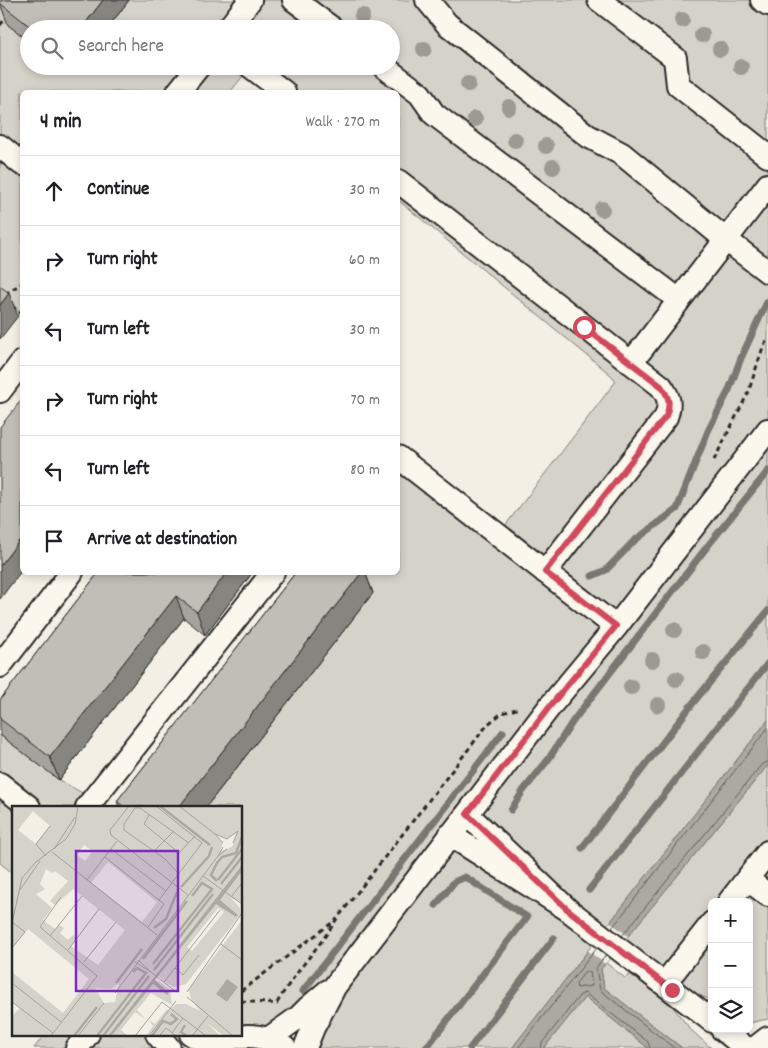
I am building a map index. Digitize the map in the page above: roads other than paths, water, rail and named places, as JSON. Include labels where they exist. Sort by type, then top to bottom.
[{"type":"lane","points":[[235,20],[250,0]]},
{"type":"lane","points":[[294,0],[321,20]]},
{"type":"lane","points":[[427,0],[447,24],[588,136],[622,154],[768,272]]},
{"type":"lane","points":[[599,0],[675,58],[678,85],[768,156]]},
{"type":"lane","points":[[762,0],[768,4]]},
{"type":"lane","points":[[180,90],[192,75]]},
{"type":"lane","points":[[262,75],[281,90]]},
{"type":"lane","points":[[395,75],[420,94],[434,114],[679,300]]},
{"type":"lane","points":[[0,146],[20,162]]},
{"type":"lane","points":[[400,183],[631,362],[661,386],[668,396],[670,405],[666,416],[545,572]]},
{"type":"lane","points":[[631,362],[768,185]]},
{"type":"lane","points":[[0,391],[20,365]]},
{"type":"lane","points":[[305,1048],[313,1028],[335,986],[551,705],[616,626],[768,430]]},
{"type":"lane","points":[[400,459],[616,626]]},
{"type":"lane","points":[[0,666],[70,575]]},
{"type":"lane","points":[[88,806],[271,575]]},
{"type":"lane","points":[[0,784],[28,806]]},
{"type":"lane","points":[[467,814],[567,909],[708,1018]]},
{"type":"lane","points":[[450,835],[567,909]]},
{"type":"lane","points":[[732,898],[768,852]]},
{"type":"lane","points":[[747,878],[768,895]]},
{"type":"lane","points":[[664,984],[708,928]]},
{"type":"lane","points":[[194,1036],[212,1047],[232,1037],[254,1035],[276,1043],[308,1008],[335,986]]},
{"type":"lane","points":[[727,1033],[746,1048]]},
{"type":"lane","points":[[78,1048],[87,1036]]},
{"type":"lane","points":[[159,1036],[170,1048]]},
{"type":"lane","points":[[755,1048],[768,1038]]},
{"type":"water","points":[[768,720],[768,765],[601,969],[604,988],[682,1048],[648,1048],[585,997],[544,1048],[512,1048]]},
{"type":"waterway","points":[[592,576],[606,570],[634,541],[677,509],[708,431],[729,390],[741,358],[767,302]]},
{"type":"waterway","points":[[511,810],[523,791],[548,760],[573,721],[706,548],[768,471]]},
{"type":"waterway","points":[[582,848],[693,703],[768,611]]},
{"type":"waterway","points":[[589,890],[768,663]]},
{"type":"waterway","points":[[303,991],[503,732]]},
{"type":"waterway","points":[[426,1048],[527,917],[465,877],[454,882],[436,905]]},
{"type":"waterway","points":[[470,1048],[554,938]]}]
